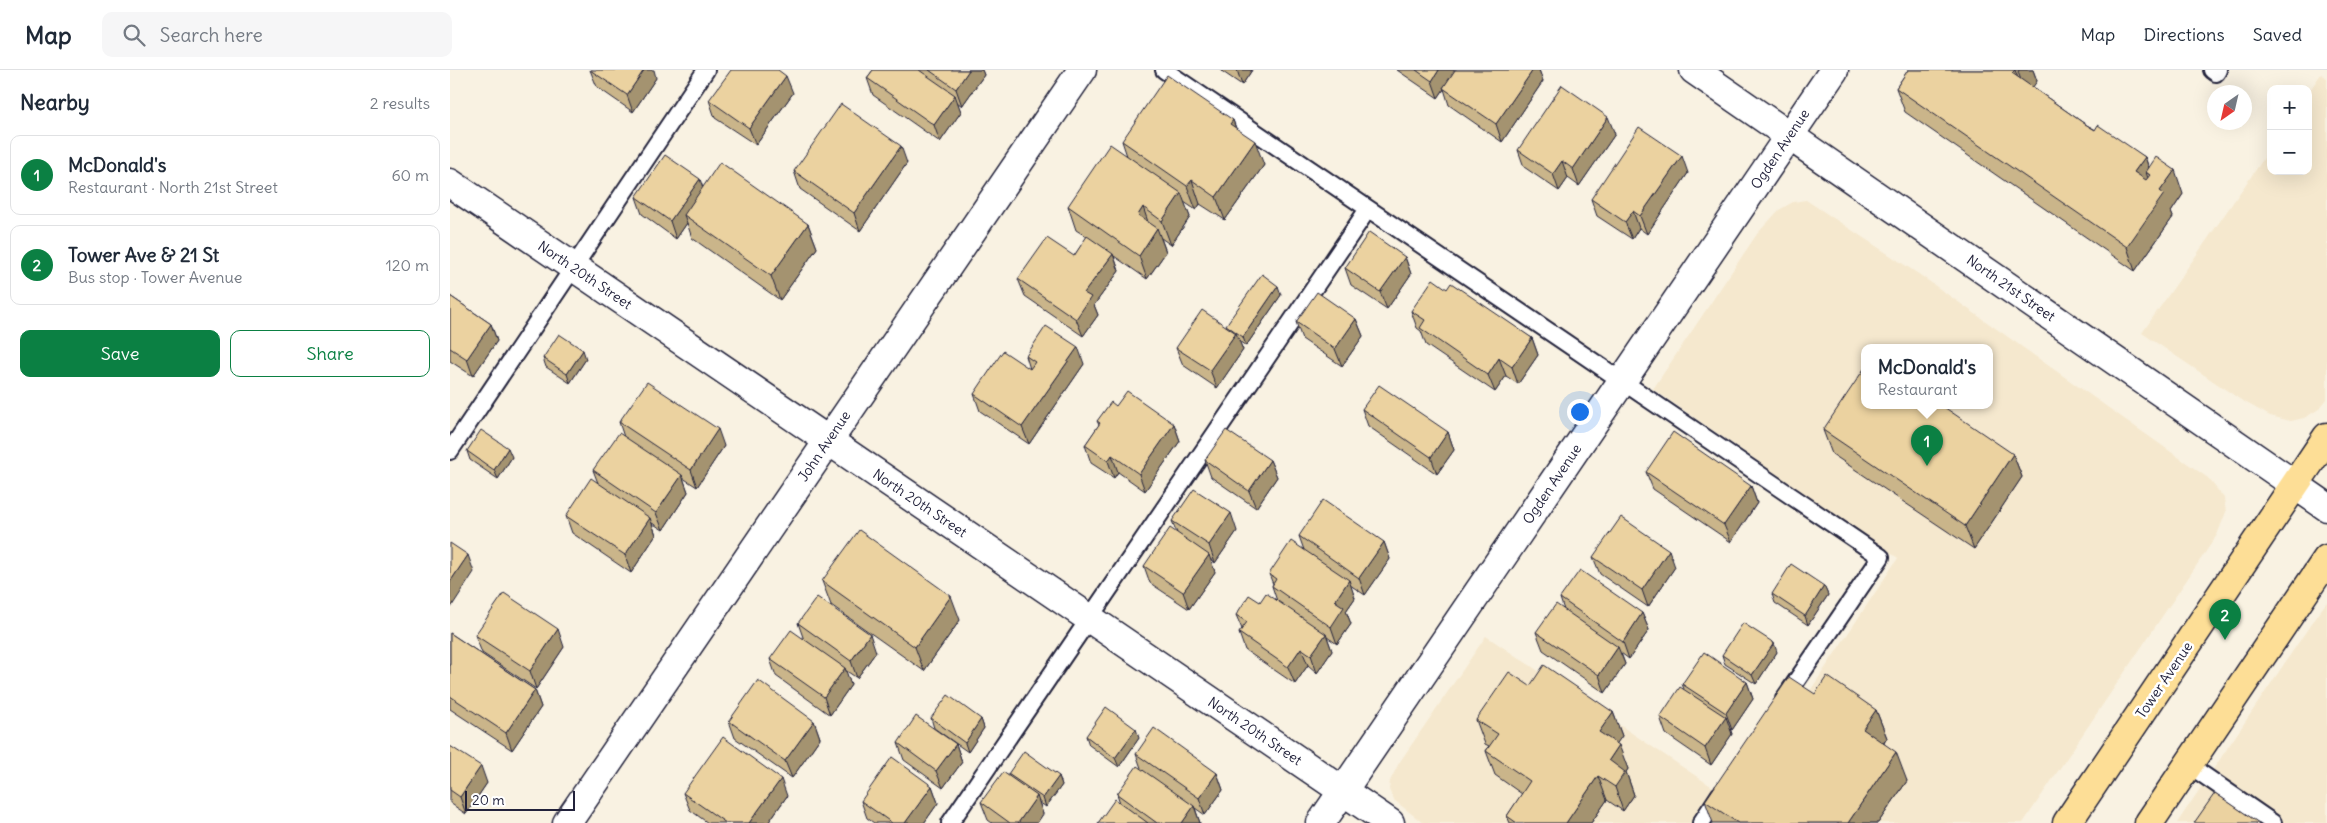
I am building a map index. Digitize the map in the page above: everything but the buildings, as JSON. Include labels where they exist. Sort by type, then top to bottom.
[{"type":"main road","name":"Tower Avenue","points":[[2067,823],[2327,437]]},
{"type":"main road","points":[[2150,823],[2327,559]]},
{"type":"street","name":"John Avenue","points":[[567,823],[1082,70]]},
{"type":"street","name":"North 21st Street","points":[[1694,70],[2327,507]]},
{"type":"street","name":"Ogden Avenue","points":[[1321,823],[1834,70]]},
{"type":"street","name":"North 20th Street","points":[[450,183],[1390,823]]},
{"type":"lane","points":[[450,450],[706,70]]},
{"type":"lane","points":[[1164,70],[1881,557],[1778,709]]},
{"type":"lane","points":[[2212,70],[2216,73],[2218,70]]},
{"type":"lane","points":[[950,823],[1368,209]]},
{"type":"lane","points":[[2188,765],[2273,823]]},
{"type":"lane","points":[[1701,823],[1729,781]]},
{"type":"shaded area","points":[[2321,74],[2327,78],[2327,399],[2319,409],[2304,418],[2291,421],[2270,416],[2241,400],[2142,333],[2267,154],[2267,175],[2312,175],[2312,87]]},
{"type":"shaded area","points":[[1806,200],[1920,275],[2208,478],[2224,498],[2226,512],[2217,535],[2023,823],[1423,823],[1394,800],[1389,790],[1390,781],[1399,763],[1486,636],[1714,788],[1800,706],[1898,558],[1653,389],[1757,234],[1779,210],[1793,202]]},
{"type":"shaded area","points":[[2327,602],[2327,823],[2177,823],[2317,615]]},
{"type":"place","name":"McDonald's","points":[[1927,466]]},
{"type":"place","name":"Tower Ave & 21 St","points":[[2225,640]]}]
